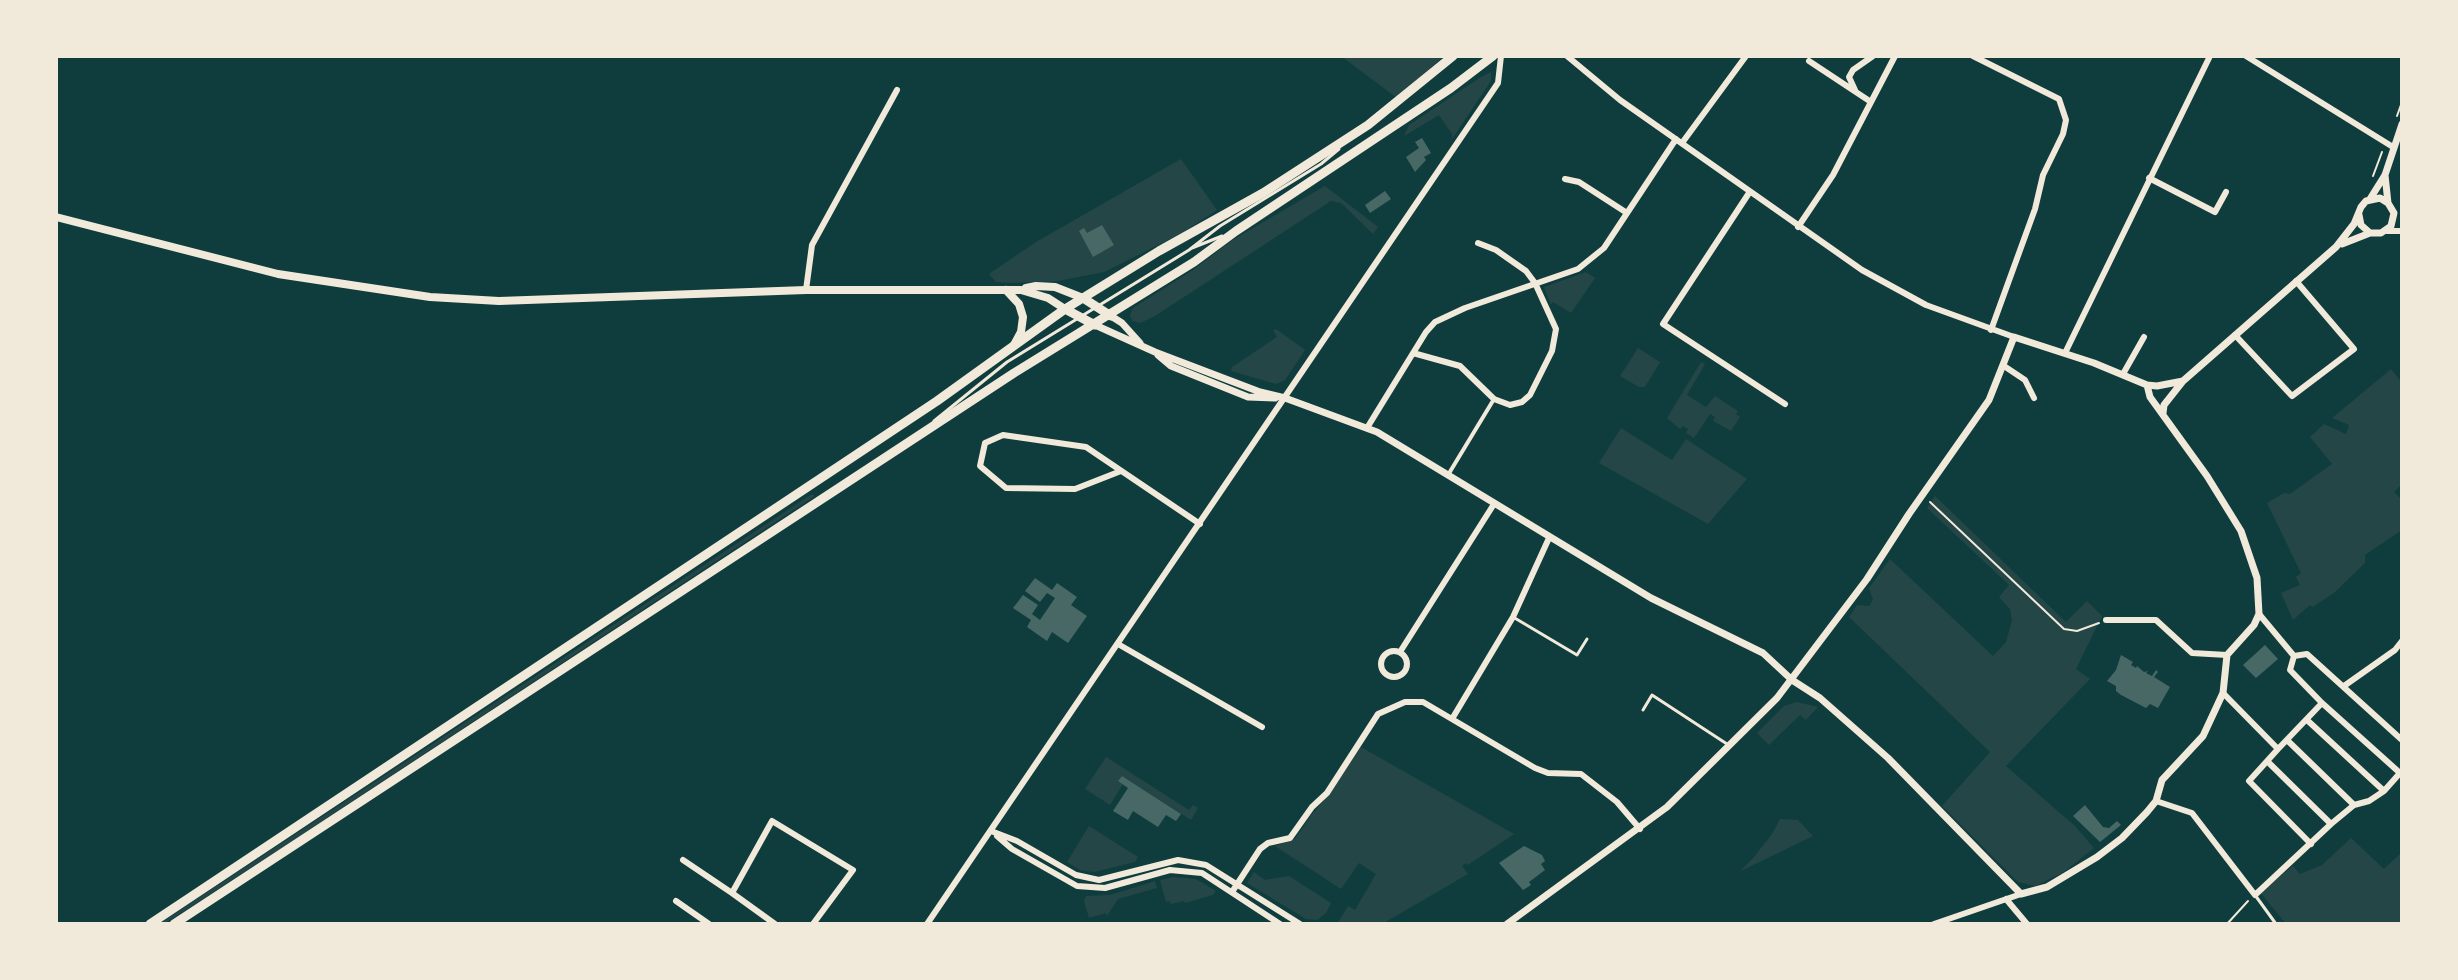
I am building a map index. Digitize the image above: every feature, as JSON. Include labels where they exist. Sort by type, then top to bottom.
[{"type":"main road","points":[[150,924],[937,401],[1065,309],[1159,251],[1263,193],[1368,125],[1453,56]]},
{"type":"main road","points":[[174,924],[920,434],[1194,262],[1451,88],[1493,56]]},
{"type":"main road","points":[[56,217],[278,274],[430,297],[499,301],[806,290],[1021,290],[1036,286],[1055,287],[1083,298],[1111,316]]},
{"type":"main road","points":[[1006,290],[1015,299],[1023,317],[1021,332],[1009,350]]},
{"type":"main road","points":[[1021,290],[1048,298],[1095,325]]},
{"type":"street","points":[[927,924],[1498,83],[1501,56]]},
{"type":"street","points":[[1567,56],[1620,100],[1749,193],[1895,289],[1926,305],[1991,330],[2065,353],[2147,385],[2183,381]]},
{"type":"street","points":[[1367,428],[1426,332],[1448,314],[1578,269],[1604,248],[1679,141],[1746,56]]},
{"type":"street","points":[[1857,93],[1849,77],[1853,70],[1873,56]]},
{"type":"street","points":[[1798,227],[1833,175],[1895,56]]},
{"type":"street","points":[[1973,56],[2059,99],[2066,120],[2063,134],[2043,175],[2035,209],[1991,330]]},
{"type":"street","points":[[2065,353],[2210,56]]},
{"type":"street","points":[[2246,56],[2390,145]]},
{"type":"street","points":[[1809,61],[1871,102]]},
{"type":"street","points":[[806,290],[812,245],[897,90]]},
{"type":"street","points":[[2398,122],[2385,175],[2388,203],[2402,220]]},
{"type":"street","points":[[2163,413],[2164,405],[2183,381],[2336,247],[2385,175]]},
{"type":"street","points":[[2149,178],[2215,212],[2226,192]]},
{"type":"street","points":[[1565,179],[1579,182],[1627,213]]},
{"type":"street","points":[[1749,193],[1663,324],[1785,404]]},
{"type":"street","points":[[2370,199],[2380,198],[2388,203]]},
{"type":"street","points":[[2359,213],[2361,225],[2370,233]]},
{"type":"street","points":[[2387,231],[2394,220],[2394,213]]},
{"type":"street","points":[[2336,247],[2370,233],[2402,231]]},
{"type":"street","points":[[1413,353],[1460,366],[1494,399],[1510,405],[1522,402],[1530,395],[1552,351],[1556,329],[1535,283],[1526,271],[1496,250],[1478,243]]},
{"type":"street","points":[[2235,335],[2292,396],[2354,349],[2296,281]]},
{"type":"street","points":[[1111,316],[1122,323],[1141,345]]},
{"type":"street","points":[[1095,325],[1155,352],[1260,392],[1367,428],[1651,598],[1763,653],[1888,758],[2021,894]]},
{"type":"street","points":[[1507,924],[1667,807],[1792,680],[1867,579],[1989,400],[2014,337]]},
{"type":"street","points":[[2123,374],[2144,337]]},
{"type":"street","points":[[2004,366],[2025,380],[2034,398]]},
{"type":"street","points":[[1934,924],[2047,887],[2122,838],[2156,801],[2162,780],[2203,736],[2223,693],[2227,655],[2254,625],[2259,614],[2257,578],[2241,531],[2150,397],[2147,385]]},
{"type":"street","points":[[2157,386],[2161,395],[2170,398]]},
{"type":"street","points":[[1448,475],[1494,399]]},
{"type":"street","points":[[1121,471],[1075,489],[1006,488],[980,466],[985,443],[1003,435],[1086,447],[1200,524]]},
{"type":"street","points":[[1400,652],[1494,504]]},
{"type":"street","points":[[1452,719],[1513,617],[1549,538]]},
{"type":"street","points":[[2259,614],[2294,656]]},
{"type":"street","points":[[2106,620],[2156,620],[2192,653],[2227,655]]},
{"type":"street","points":[[2344,686],[2395,650],[2402,641]]},
{"type":"street","points":[[1118,644],[1262,727]]},
{"type":"street","points":[[1393,650],[1400,652],[1406,659],[1406,668],[1397,677],[1388,676],[1381,669],[1382,656],[1393,650]]},
{"type":"street","points":[[2294,656],[2307,654],[2402,740]]},
{"type":"street","points":[[2156,801],[2192,813],[2255,895],[2354,805],[2369,801],[2384,791],[2401,772],[2322,703],[2290,670],[2294,656]]},
{"type":"street","points":[[2223,693],[2278,749]]},
{"type":"street","points":[[1235,889],[1260,849],[1268,843],[1290,838],[1312,807],[1327,793],[1378,714],[1415,701],[1423,702],[1535,768],[1548,773],[1581,774],[1617,802],[1640,829]]},
{"type":"street","points":[[2311,844],[2249,781],[2322,703]]},
{"type":"street","points":[[2307,720],[2384,791]]},
{"type":"street","points":[[2287,740],[2354,805]]},
{"type":"street","points":[[2267,761],[2331,824]]},
{"type":"street","points":[[732,893],[772,821],[853,870],[813,924]]},
{"type":"street","points":[[991,831],[1012,849],[1077,886],[1105,888],[1179,869],[1202,873],[1300,924]]},
{"type":"street","points":[[683,860],[775,924]]},
{"type":"street","points":[[1235,889],[1280,924]]},
{"type":"street","points":[[2006,899],[2027,924]]},
{"type":"street","points":[[676,901],[709,924]]},
{"type":"lane","points":[[920,434],[986,378],[1321,164],[1368,125]]},
{"type":"lane","points":[[1189,250],[1236,231]]},
{"type":"lane","points":[[1513,617],[1577,655],[1587,639]]},
{"type":"lane","points":[[1643,710],[1652,695],[1729,746]]},
{"type":"lane","points":[[2255,895],[2276,924]]},
{"type":"path","points":[[2398,122],[2402,102]]},
{"type":"path","points":[[2369,184],[2390,145]]},
{"type":"path","points":[[1923,495],[2064,629],[2077,631],[2106,620]]},
{"type":"path","points":[[2227,924],[2255,895]]},
{"type":"shaded area","points":[[1341,56],[1444,56],[1397,98]]},
{"type":"shaded area","points":[[1491,72],[1491,81],[1452,139],[1439,115],[1404,136],[1409,125]]},
{"type":"shaded area","points":[[1181,159],[1217,210],[1182,233],[1104,272],[1058,281],[1011,283],[996,282],[989,274],[1036,242]]},
{"type":"shaded area","points":[[1325,186],[1378,227],[1373,234],[1341,203],[1331,201],[1155,316],[1140,323],[1132,321],[1130,315],[1133,308],[1193,270],[1231,241]]},
{"type":"shaded area","points":[[1586,272],[1595,278],[1571,313],[1553,302],[1551,305],[1544,287]]},
{"type":"shaded area","points":[[1276,329],[1305,350],[1285,380],[1276,384],[1231,371],[1232,367],[1277,337],[1273,330]]},
{"type":"shaded area","points":[[1638,348],[1660,362],[1645,387],[1639,387],[1620,376]]},
{"type":"shaded area","points":[[1701,362],[1705,364],[1687,395],[1706,407],[1715,396],[1738,411],[1736,414],[1740,417],[1731,431],[1713,421],[1715,417],[1710,414],[1694,438],[1686,433],[1688,429],[1683,426],[1680,429],[1667,418]]},
{"type":"shaded area","points":[[2391,369],[2402,383],[2402,484],[2394,492],[2402,500],[2402,530],[2365,555],[2365,563],[2335,592],[2313,607],[2310,605],[2293,620],[2281,593],[2300,585],[2296,577],[2301,573],[2267,503],[2284,493],[2290,494],[2332,464],[2310,437],[2324,424],[2346,434],[2349,425],[2332,418]]},
{"type":"shaded area","points":[[1621,428],[1672,460],[1686,439],[1747,479],[1708,524],[1599,463]]},
{"type":"shaded area","points":[[812,494],[815,496],[289,843],[164,924],[159,924]]},
{"type":"shaded area","points":[[1935,496],[2066,622],[2087,601],[2102,616],[2076,669],[2090,679],[2006,766],[2075,826],[2094,848],[2064,872],[2035,886],[2018,882],[1942,806],[1990,752],[1849,617],[1857,605],[1869,606],[1873,600],[1869,588],[1890,559],[1993,656],[2006,642],[2012,620],[2010,609],[1999,597],[2009,585],[1927,508]]},
{"type":"shaded area","points":[[1797,702],[1818,707],[1806,720],[1800,715],[1769,745],[1757,733],[1784,706]]},
{"type":"shaded area","points":[[1361,747],[1514,834],[1462,866],[1468,874],[1382,924],[1337,924],[1348,906],[1355,910],[1376,874],[1359,863],[1341,889],[1275,846],[1295,839]]},
{"type":"shaded area","points":[[1106,757],[1189,810],[1193,805],[1198,808],[1191,820],[1122,776],[1119,781],[1123,784],[1110,805],[1085,789]]},
{"type":"shaded area","points":[[1780,819],[1798,820],[1813,836],[1739,872],[1772,834]]},
{"type":"shaded area","points":[[1089,826],[1138,857],[1135,862],[1094,872],[1080,870],[1067,862]]},
{"type":"shaded area","points":[[2351,838],[2384,869],[2402,852],[2402,924],[2286,924],[2260,892],[2293,866],[2300,874],[2322,865]]},
{"type":"shaded area","points":[[1254,872],[1265,880],[1289,876],[1331,903],[1326,913],[1317,920],[1306,919],[1247,883]]},
{"type":"shaded area","points":[[1173,877],[1196,879],[1216,891],[1213,895],[1171,904],[1166,902],[1160,880]]},
{"type":"shaded area","points":[[1155,881],[1157,888],[1118,899],[1107,916],[1106,913],[1089,918],[1084,901],[1086,896],[1110,895]]},
{"type":"building","points":[[1422,138],[1431,153],[1424,157],[1426,160],[1415,172],[1406,157],[1419,148],[1415,142]]},
{"type":"building","points":[[1385,191],[1391,199],[1370,213],[1365,205]]},
{"type":"building","points":[[1102,225],[1114,245],[1093,257],[1079,231],[1084,228],[1087,233]]},
{"type":"building","points":[[1035,578],[1052,590],[1057,583],[1077,597],[1071,605],[1087,616],[1068,643],[1052,632],[1047,641],[1027,627],[1031,620],[1013,608],[1023,595],[1038,605],[1032,614],[1040,620],[1055,598],[1047,593],[1040,602],[1025,591]]},
{"type":"building","points":[[2265,645],[2278,659],[2256,678],[2243,665]]},
{"type":"building","points":[[2121,655],[2133,662],[2131,665],[2148,671],[2146,673],[2152,676],[2156,670],[2158,672],[2154,677],[2170,687],[2158,708],[2150,704],[2146,708],[2121,695],[2116,691],[2116,686],[2107,681],[2116,670]]},
{"type":"building","points":[[1122,776],[1181,814],[1176,821],[1166,815],[1158,827],[1133,811],[1128,820],[1113,811],[1128,788],[1118,781]]},
{"type":"building","points":[[2085,805],[2103,827],[2109,828],[2117,821],[2121,825],[2100,842],[2073,816]]},
{"type":"building","points":[[1524,846],[1542,855],[1545,861],[1541,864],[1545,870],[1523,890],[1499,863]]}]
